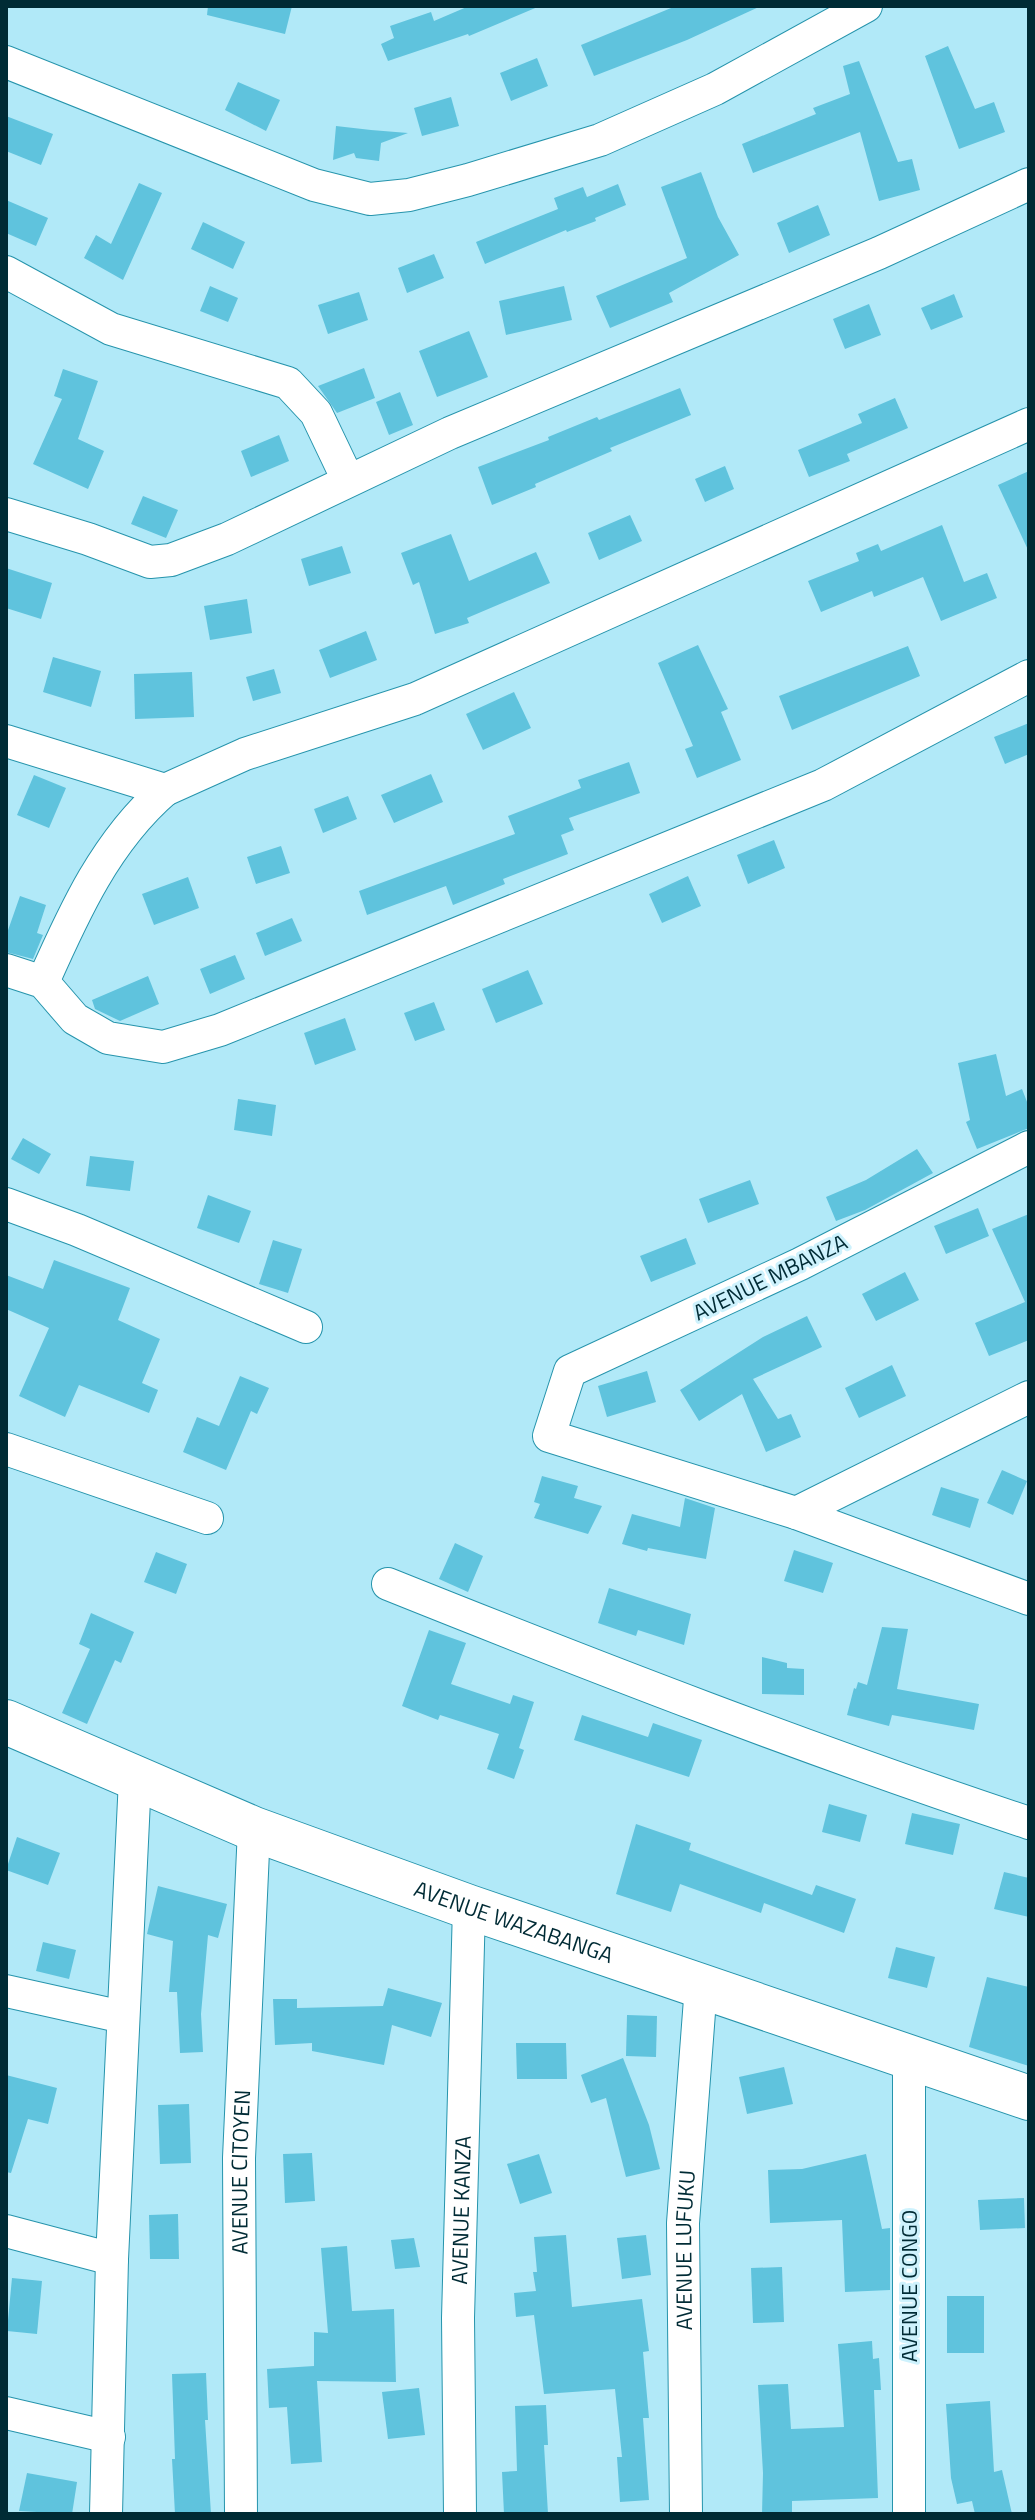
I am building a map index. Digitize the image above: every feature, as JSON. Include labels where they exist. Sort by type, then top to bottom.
[{"type":"main road","name":"AVENUE WAZABANGA","points":[[6,1722],[254,1829],[469,1907],[1029,2098]]},
{"type":"street","points":[[6,62],[314,185],[370,199],[424,191],[600,140],[715,89],[866,6]]},
{"type":"street","points":[[6,514],[150,562],[171,560],[227,539],[450,433],[879,253],[1029,184]]},
{"type":"street","points":[[6,272],[111,329],[288,383],[316,413],[348,480]]},
{"type":"street","points":[[43,982],[77,906],[127,827],[141,810],[165,790],[245,754],[415,699],[1029,424]]},
{"type":"street","points":[[6,970],[43,982],[75,1019],[108,1038],[163,1047],[220,1030],[823,785],[1029,676]]},
{"type":"street","points":[[6,741],[165,790]]},
{"type":"street","name":"AVENUE MBANZA","points":[[796,1513],[549,1436],[570,1371],[800,1264],[1029,1147]]},
{"type":"street","points":[[6,1204],[77,1230],[306,1327]]},
{"type":"street","points":[[796,1513],[1029,1397]]},
{"type":"street","points":[[6,1449],[207,1518]]},
{"type":"street","points":[[796,1513],[1029,1599]]},
{"type":"street","points":[[388,1584],[613,1674],[841,1760],[1029,1823]]},
{"type":"street","points":[[106,2514],[112,2259],[135,1779]]},
{"type":"street","name":"AVENUE CITOYEN","points":[[241,2514],[239,2158],[254,1829]]},
{"type":"street","name":"AVENUE KANZA","points":[[460,2514],[458,2318],[469,1907]]},
{"type":"street","name":"AVENUE LUFUKU","points":[[686,2514],[683,2223],[701,1986]]},
{"type":"street","points":[[6,1991],[123,2017]]},
{"type":"street","name":"AVENUE CONGO","points":[[909,2058],[909,2514]]},
{"type":"street","points":[[6,2231],[112,2259]]},
{"type":"street","points":[[6,2413],[109,2437]]},
{"type":"building","points":[[208,6],[292,6],[285,34],[207,15]]},
{"type":"building","points":[[469,6],[540,6],[469,36],[388,61],[381,44],[394,38],[390,26],[431,12],[434,21]]},
{"type":"building","points":[[676,6],[761,6],[687,40],[594,76],[581,45]]},
{"type":"building","points":[[948,46],[975,109],[994,102],[1005,132],[959,149],[925,56]]},
{"type":"building","points":[[537,58],[548,86],[511,101],[500,73]]},
{"type":"building","points":[[859,61],[898,162],[912,159],[920,190],[879,201],[860,132],[753,173],[742,144],[816,114],[813,108],[850,94],[843,66]]},
{"type":"building","points":[[238,82],[280,100],[266,131],[225,110]]},
{"type":"building","points":[[451,97],[459,126],[422,136],[414,108]]},
{"type":"building","points":[[6,116],[53,134],[41,165],[6,151]]},
{"type":"building","points":[[336,126],[408,133],[381,143],[379,161],[356,158],[354,153],[333,160]]},
{"type":"building","points":[[701,172],[718,217],[739,255],[669,293],[673,302],[610,328],[596,296],[687,258],[661,187]]},
{"type":"building","points":[[139,183],[162,193],[123,280],[84,258],[96,235],[111,244]]},
{"type":"building","points":[[618,184],[626,205],[595,218],[596,221],[566,230],[485,264],[476,242],[558,209],[554,198],[583,187],[587,197]]},
{"type":"building","points":[[6,200],[48,218],[36,246],[6,233]]},
{"type":"building","points":[[818,205],[830,235],[789,253],[777,223]]},
{"type":"building","points":[[203,222],[245,242],[233,269],[191,249]]},
{"type":"building","points":[[434,254],[444,278],[407,293],[398,268]]},
{"type":"building","points":[[210,286],[238,298],[228,322],[200,311]]},
{"type":"building","points":[[564,286],[572,320],[506,335],[499,301]]},
{"type":"building","points":[[359,292],[368,320],[328,334],[318,305]]},
{"type":"building","points":[[954,294],[963,317],[931,330],[921,308]]},
{"type":"building","points":[[869,304],[881,335],[845,349],[833,319]]},
{"type":"building","points":[[469,331],[488,377],[437,397],[419,351]]},
{"type":"building","points":[[364,368],[375,398],[337,413],[318,386]]},
{"type":"building","points":[[63,369],[98,381],[78,439],[104,451],[88,489],[33,464],[62,399],[54,396]]},
{"type":"building","points":[[680,388],[691,415],[610,448],[612,451],[492,505],[478,467],[549,440],[548,437],[597,417],[599,420]]},
{"type":"building","points":[[400,392],[413,425],[389,435],[376,402]]},
{"type":"building","points":[[895,398],[908,428],[847,454],[850,461],[809,477],[798,450],[862,423],[858,414]]},
{"type":"building","points":[[279,435],[289,461],[251,477],[241,451]]},
{"type":"building","points":[[725,466],[734,489],[705,502],[695,479]]},
{"type":"building","points":[[1029,471],[1029,552],[998,485]]},
{"type":"building","points":[[143,496],[178,510],[166,538],[131,524]]},
{"type":"building","points":[[630,515],[642,541],[599,560],[588,533]]},
{"type":"building","points":[[942,525],[964,582],[987,573],[997,598],[941,621],[923,577],[874,597],[872,591],[821,612],[808,581],[859,561],[856,553],[878,544],[881,551]]},
{"type":"building","points":[[451,534],[469,581],[536,552],[550,583],[467,618],[469,623],[435,634],[419,582],[413,585],[401,553]]},
{"type":"building","points":[[342,546],[351,573],[309,586],[301,559]]},
{"type":"building","points":[[6,568],[52,583],[41,619],[6,608]]},
{"type":"building","points":[[247,599],[252,633],[210,640],[204,606]]},
{"type":"building","points":[[366,631],[377,660],[330,678],[319,650]]},
{"type":"building","points":[[698,645],[728,709],[721,712],[741,760],[697,778],[685,749],[693,746],[658,663]]},
{"type":"building","points":[[908,646],[920,676],[792,730],[779,696]]},
{"type":"building","points":[[53,657],[101,671],[91,707],[43,692]]},
{"type":"building","points":[[274,669],[281,693],[253,701],[246,677]]},
{"type":"building","points":[[192,672],[194,717],[135,719],[134,674]]},
{"type":"building","points":[[514,692],[531,728],[483,750],[466,714]]},
{"type":"building","points":[[1029,723],[1029,754],[1005,764],[994,737]]},
{"type":"building","points":[[629,762],[640,793],[569,818],[574,830],[561,835],[568,854],[503,879],[505,884],[453,905],[446,886],[367,915],[359,891],[515,834],[508,816],[581,788],[578,780]]},
{"type":"building","points":[[431,774],[443,802],[394,823],[381,795]]},
{"type":"building","points":[[34,775],[66,788],[49,828],[17,815]]},
{"type":"building","points":[[348,796],[357,819],[323,833],[314,809]]},
{"type":"building","points":[[774,840],[785,868],[748,884],[737,855]]},
{"type":"building","points":[[281,846],[290,873],[256,884],[247,857]]},
{"type":"building","points":[[688,876],[701,906],[662,923],[649,894]]},
{"type":"building","points":[[188,877],[199,908],[154,925],[142,894]]},
{"type":"building","points":[[20,896],[46,905],[37,933],[43,935],[33,959],[6,952],[6,936]]},
{"type":"building","points":[[292,918],[302,941],[265,956],[256,933]]},
{"type":"building","points":[[235,955],[245,979],[210,994],[200,969]]},
{"type":"building","points":[[528,970],[543,1004],[496,1023],[482,989]]},
{"type":"building","points":[[148,976],[159,1004],[120,1021],[95,1009],[92,1000]]},
{"type":"building","points":[[434,1002],[445,1030],[415,1041],[404,1013]]},
{"type":"building","points":[[345,1018],[356,1050],[315,1065],[304,1033]]},
{"type":"building","points":[[996,1054],[1006,1096],[1022,1089],[1029,1107],[1029,1128],[977,1149],[966,1122],[970,1120],[958,1063]]},
{"type":"building","points":[[238,1099],[276,1105],[272,1136],[234,1130]]},
{"type":"building","points":[[23,1138],[51,1154],[39,1174],[11,1159]]},
{"type":"building","points":[[917,1149],[933,1173],[865,1210],[836,1221],[826,1197],[866,1180]]},
{"type":"building","points":[[90,1156],[134,1161],[130,1191],[86,1186]]},
{"type":"building","points":[[750,1180],[759,1204],[708,1223],[699,1199]]},
{"type":"building","points":[[208,1195],[251,1211],[239,1243],[197,1228]]},
{"type":"building","points":[[978,1208],[989,1236],[946,1254],[934,1226]]},
{"type":"building","points":[[1029,1214],[1029,1340],[989,1356],[975,1323],[1025,1302],[992,1229]]},
{"type":"building","points":[[686,1238],[696,1264],[651,1282],[640,1256]]},
{"type":"building","points":[[273,1240],[302,1249],[288,1293],[259,1284]]},
{"type":"building","points":[[54,1260],[130,1288],[118,1320],[160,1339],[142,1383],[158,1390],[149,1413],[79,1385],[65,1417],[19,1396],[49,1328],[6,1309],[6,1275],[43,1289]]},
{"type":"building","points":[[905,1272],[919,1300],[876,1321],[862,1294]]},
{"type":"building","points":[[807,1316],[822,1347],[753,1379],[778,1419],[791,1414],[801,1437],[766,1452],[742,1394],[699,1421],[680,1390],[763,1337]]},
{"type":"building","points":[[892,1365],[906,1396],[859,1418],[845,1388]]},
{"type":"building","points":[[647,1371],[656,1402],[607,1417],[598,1386]]},
{"type":"building","points":[[240,1376],[269,1388],[257,1414],[251,1411],[226,1470],[183,1452],[197,1417],[219,1426]]},
{"type":"building","points":[[1002,1470],[1027,1481],[1013,1515],[987,1503]]},
{"type":"building","points":[[542,1476],[578,1486],[574,1498],[602,1506],[588,1534],[534,1518],[540,1504],[534,1502]]},
{"type":"building","points":[[941,1487],[979,1499],[970,1528],[932,1515]]},
{"type":"building","points":[[685,1498],[715,1508],[706,1559],[648,1548],[647,1551],[622,1544],[632,1514],[680,1527]]},
{"type":"building","points":[[455,1543],[483,1556],[468,1592],[439,1579]]},
{"type":"building","points":[[794,1550],[833,1563],[823,1593],[784,1581]]},
{"type":"building","points":[[156,1552],[187,1564],[176,1594],[144,1582]]},
{"type":"building","points":[[609,1588],[691,1614],[684,1645],[638,1630],[636,1636],[598,1623]]},
{"type":"building","points":[[91,1613],[134,1632],[121,1663],[115,1660],[87,1724],[62,1713],[90,1649],[79,1644]]},
{"type":"building","points":[[882,1627],[908,1629],[897,1689],[979,1704],[974,1730],[892,1715],[889,1726],[847,1715],[858,1682],[867,1685]]},
{"type":"building","points":[[429,1630],[466,1643],[451,1684],[510,1704],[513,1695],[534,1702],[519,1748],[524,1750],[514,1779],[487,1769],[499,1734],[440,1715],[438,1720],[402,1706]]},
{"type":"building","points":[[762,1657],[787,1663],[787,1668],[804,1669],[804,1695],[762,1694]]},
{"type":"building","points":[[582,1715],[648,1737],[653,1723],[702,1740],[689,1777],[574,1740]]},
{"type":"building","points":[[829,1804],[867,1815],[860,1842],[822,1832]]},
{"type":"building","points":[[912,1813],[960,1824],[953,1855],[905,1844]]},
{"type":"building","points":[[636,1824],[691,1843],[689,1850],[812,1895],[816,1885],[856,1899],[844,1933],[764,1903],[761,1913],[680,1884],[671,1912],[616,1894]]},
{"type":"building","points":[[17,1837],[60,1853],[48,1885],[6,1870]]},
{"type":"building","points":[[1004,1872],[1029,1878],[1029,1917],[994,1909]]},
{"type":"building","points":[[158,1886],[227,1904],[218,1938],[208,1935],[201,2014],[203,2052],[180,2053],[177,1992],[169,1992],[173,1941],[147,1934]]},
{"type":"building","points":[[43,1942],[76,1950],[69,1979],[36,1971]]},
{"type":"building","points":[[896,1947],[935,1957],[927,1988],[888,1978]]},
{"type":"building","points":[[987,1977],[1029,1987],[1029,2066],[969,2047]]},
{"type":"building","points":[[388,1988],[442,2003],[431,2037],[392,2025],[384,2065],[312,2051],[312,2043],[275,2045],[273,1999],[297,1999],[297,2008],[383,2006]]},
{"type":"building","points":[[627,2015],[657,2016],[656,2057],[626,2056]]},
{"type":"building","points":[[516,2043],[566,2043],[567,2079],[517,2079]]},
{"type":"building","points":[[623,2058],[649,2125],[660,2169],[626,2177],[606,2098],[591,2103],[581,2075]]},
{"type":"building","points":[[784,2067],[793,2104],[747,2114],[739,2077]]},
{"type":"building","points":[[6,2075],[57,2088],[48,2124],[28,2119],[11,2173],[6,2172]]},
{"type":"building","points":[[189,2104],[191,2163],[160,2164],[158,2105]]},
{"type":"building","points":[[312,2153],[315,2201],[285,2203],[283,2154]]},
{"type":"building","points":[[539,2154],[552,2193],[520,2204],[507,2164]]},
{"type":"building","points":[[866,2154],[882,2229],[890,2228],[890,2290],[845,2292],[842,2220],[770,2223],[768,2170],[802,2169]]},
{"type":"building","points":[[1024,2198],[1025,2228],[980,2230],[978,2200]]},
{"type":"building","points":[[178,2214],[179,2259],[150,2259],[149,2215]]},
{"type":"building","points":[[566,2235],[572,2307],[642,2299],[649,2351],[643,2352],[649,2418],[643,2418],[649,2500],[620,2502],[617,2457],[622,2457],[615,2389],[544,2394],[534,2315],[516,2317],[514,2293],[536,2291],[534,2237]]},
{"type":"building","points":[[646,2235],[651,2275],[622,2279],[617,2238]]},
{"type":"building","points":[[414,2238],[420,2267],[395,2269],[391,2240]]},
{"type":"building","points":[[347,2246],[352,2311],[394,2309],[396,2382],[317,2381],[322,2462],[291,2464],[287,2407],[269,2408],[267,2369],[314,2366],[314,2332],[328,2333],[321,2248]]},
{"type":"building","points":[[782,2267],[784,2322],[753,2323],[751,2268]]},
{"type":"building","points":[[12,2278],[42,2281],[37,2334],[7,2331]]},
{"type":"building","points":[[947,2296],[984,2296],[984,2353],[947,2353]]},
{"type":"building","points":[[872,2341],[873,2359],[879,2358],[881,2390],[874,2390],[878,2498],[792,2501],[792,2514],[762,2514],[758,2385],[788,2384],[791,2429],[844,2427],[838,2344]]},
{"type":"building","points":[[206,2373],[208,2420],[205,2420],[211,2514],[175,2514],[172,2374]]},
{"type":"building","points":[[419,2388],[425,2435],[388,2439],[382,2392]]},
{"type":"building","points":[[990,2401],[994,2472],[1002,2470],[1012,2514],[975,2514],[972,2501],[957,2504],[951,2478],[946,2404]]},
{"type":"building","points":[[546,2405],[548,2445],[544,2445],[548,2514],[504,2514],[502,2472],[517,2471],[515,2406]]},
{"type":"building","points":[[27,2473],[77,2482],[72,2514],[19,2511]]}]
